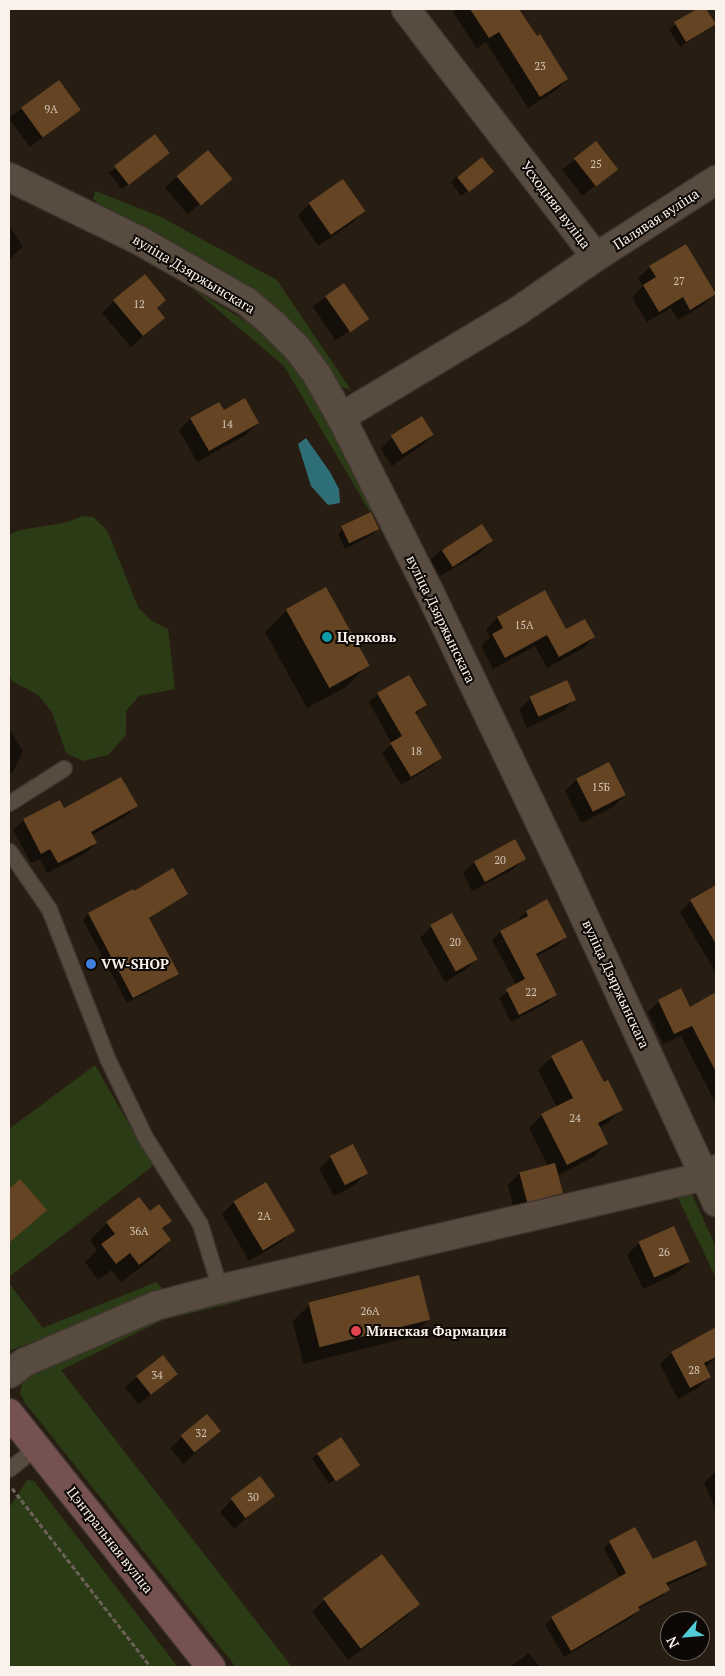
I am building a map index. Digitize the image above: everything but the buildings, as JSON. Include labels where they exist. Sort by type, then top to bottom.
[{"type":"main road","name":"Цэнтральная вуліца","points":[[9,1412],[211,1667]]},
{"type":"street","name":"Усходняя вуліца","points":[[342,416],[515,313],[596,257],[406,9]]},
{"type":"street","name":"вуліца Дзяржынскага","points":[[9,177],[142,242],[247,302],[297,348],[318,375],[342,416],[429,591],[710,1172],[716,1202]]},
{"type":"street","name":"Палявая вуліца","points":[[596,257],[716,180]]},
{"type":"street","points":[[9,1374],[25,1362],[155,1306],[220,1288],[710,1172]]},
{"type":"lane","points":[[9,804],[64,768]]},
{"type":"lane","points":[[9,851],[48,909],[107,1058],[141,1128],[200,1224],[220,1288]]},
{"type":"lane","points":[[9,1469],[36,1447]]},
{"type":"path","points":[[9,1483],[151,1667]]},
{"type":"green space","points":[[95,191],[159,216],[277,280],[351,390],[338,386],[236,281],[157,233],[99,204],[93,199]]},
{"type":"green space","points":[[193,289],[266,333],[310,381],[377,507],[370,512],[284,366]]},
{"type":"green space","points":[[83,516],[93,517],[107,530],[138,607],[152,621],[168,629],[175,689],[139,696],[126,711],[126,735],[108,755],[83,761],[66,753],[52,712],[38,695],[12,681],[9,674],[9,535],[20,530],[64,523]]},
{"type":"green space","points":[[95,1065],[153,1166],[9,1277],[9,1129]]},
{"type":"green space","points":[[691,1192],[716,1247],[716,1278],[677,1196]]},
{"type":"green space","points":[[156,1282],[165,1291],[9,1351],[9,1283],[43,1328]]},
{"type":"green space","points":[[227,1295],[241,1301],[163,1320],[61,1370],[292,1667],[236,1667],[25,1403],[20,1393],[22,1383],[27,1376],[78,1348]]},
{"type":"green space","points":[[27,1480],[34,1481],[178,1667],[9,1667],[9,1582],[11,1579],[9,1576],[9,1508]]},
{"type":"water","points":[[306,438],[330,472],[339,489],[340,503],[328,505],[311,486],[298,444]]},
{"type":"place","name":"Церковь","points":[[327,637]]},
{"type":"place","name":"VW-SHOP","points":[[91,964]]},
{"type":"place","name":"Минская Фармация","points":[[356,1331]]}]
